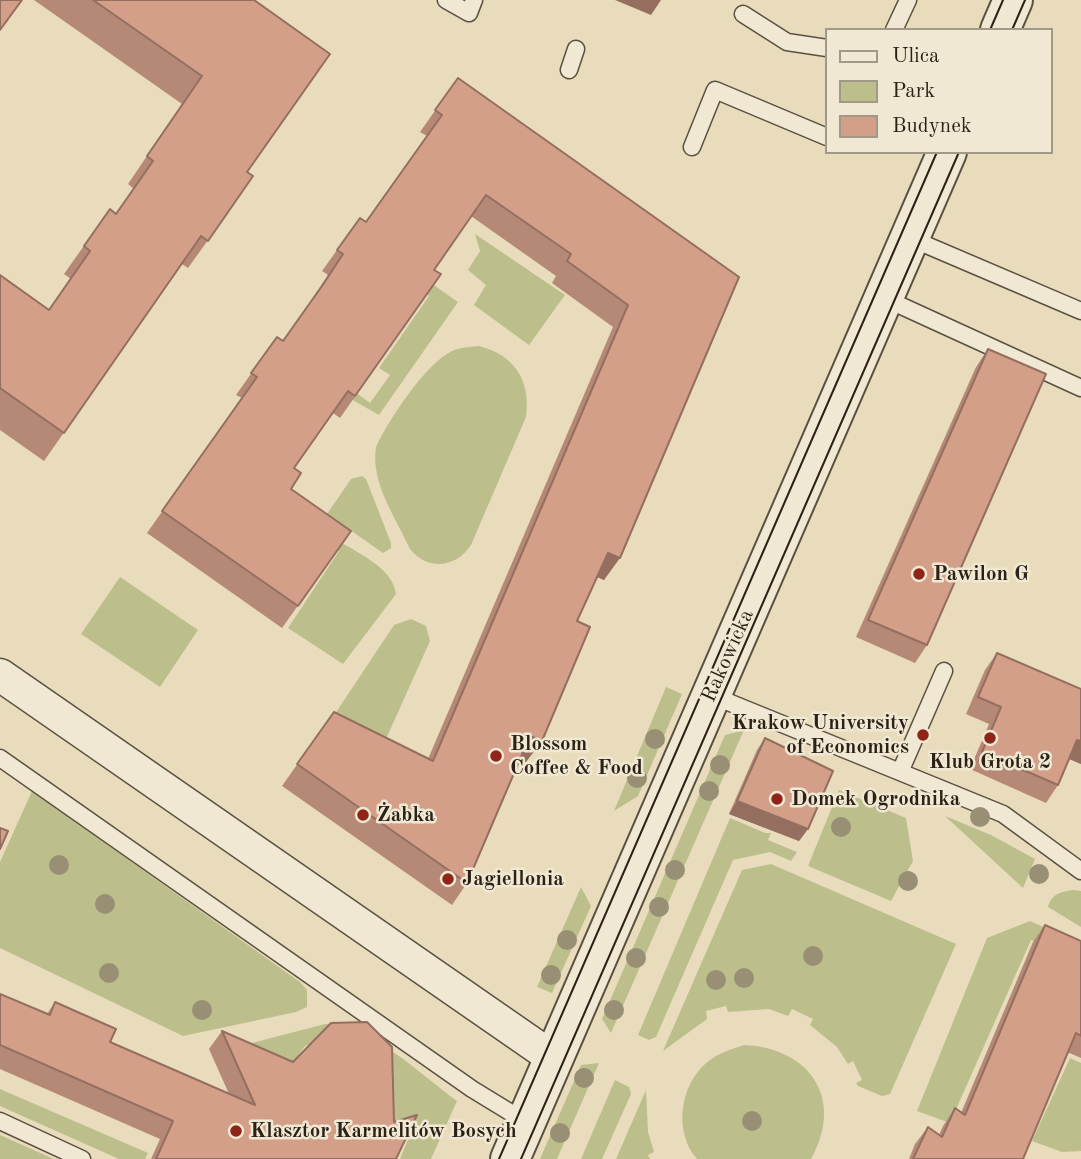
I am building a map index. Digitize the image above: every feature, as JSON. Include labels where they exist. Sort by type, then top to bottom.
[{"type":"street","points":[[1001,28],[1013,0]]},
{"type":"street","name":"Rakowicka","points":[[510,1159],[946,154]]},
{"type":"street","points":[[0,675],[553,1058]]},
{"type":"lane","points":[[446,0],[469,13],[474,0]]},
{"type":"lane","points":[[895,28],[908,0]]},
{"type":"lane","points":[[743,14],[787,42],[825,48]]},
{"type":"lane","points":[[569,70],[576,49]]},
{"type":"lane","points":[[692,147],[715,90],[825,136]]},
{"type":"lane","points":[[910,238],[1081,311]]},
{"type":"lane","points":[[884,299],[1081,388]]},
{"type":"lane","points":[[900,772],[944,671]]},
{"type":"lane","points":[[711,695],[1003,814],[1081,871]]},
{"type":"lane","points":[[0,758],[472,1089],[526,1122]]},
{"type":"lane","points":[[0,1121],[82,1159]]},
{"type":"green space","points":[[475,234],[565,295],[529,345],[474,305],[486,285],[468,270],[480,251]]},
{"type":"green space","points":[[428,281],[458,302],[379,415],[349,398],[354,391],[370,403],[390,375],[379,368],[429,296],[423,290]]},
{"type":"green space","points":[[479,346],[502,356],[518,371],[526,392],[526,417],[471,545],[465,553],[450,562],[433,563],[425,561],[410,549],[380,486],[375,460],[376,447],[398,409],[430,368],[452,351]]},
{"type":"green space","points":[[362,476],[366,479],[391,543],[391,548],[383,553],[327,514],[351,479]]},
{"type":"green space","points":[[334,538],[381,568],[393,584],[396,594],[343,664],[288,628],[339,551],[329,544]]},
{"type":"green space","points":[[120,577],[198,630],[160,687],[81,634]]},
{"type":"green space","points":[[411,619],[426,626],[430,641],[377,759],[323,732],[394,625]]},
{"type":"green space","points":[[666,687],[682,694],[638,796],[614,811]]},
{"type":"green space","points":[[744,730],[611,1033],[602,1019],[725,735]]},
{"type":"green space","points":[[839,790],[906,818],[913,861],[891,901],[808,866]]},
{"type":"green space","points":[[32,791],[300,982],[307,990],[307,1007],[296,1012],[183,1036],[0,948],[0,862]]},
{"type":"green space","points":[[945,816],[991,835],[1035,859],[1023,888]]},
{"type":"green space","points":[[730,818],[771,833],[768,840],[797,852],[791,861],[770,852],[733,860],[656,1037],[649,1040],[638,1035]]},
{"type":"green space","points":[[771,864],[956,944],[890,1094],[882,1096],[858,1086],[856,1083],[862,1080],[853,1061],[848,1064],[837,1047],[810,1025],[813,1019],[792,1009],[788,1016],[769,1009],[728,1012],[726,1006],[706,1011],[707,1019],[663,1051],[742,870]]},
{"type":"green space","points":[[581,887],[591,906],[552,993],[537,987]]},
{"type":"green space","points":[[1074,890],[1081,891],[1081,927],[1048,907],[1055,896]]},
{"type":"green space","points":[[1030,921],[1081,944],[1081,962],[1031,940],[950,1123],[917,1111],[987,938]]},
{"type":"green space","points":[[325,1024],[342,1026],[377,1042],[457,1101],[431,1159],[400,1159],[409,1137],[370,1119],[337,1036],[305,1046],[284,1076],[225,1050]]},
{"type":"green space","points":[[744,1045],[767,1048],[787,1056],[803,1067],[815,1081],[822,1097],[824,1116],[821,1137],[811,1159],[697,1159],[690,1149],[685,1138],[682,1113],[688,1089],[701,1068],[711,1060]]},
{"type":"green space","points":[[1070,1058],[1081,1063],[1081,1151],[1062,1152],[1032,1141]]},
{"type":"green space","points":[[599,1063],[557,1159],[540,1159],[581,1065]]},
{"type":"green space","points":[[615,1080],[629,1087],[631,1094],[602,1159],[581,1159]]},
{"type":"green space","points":[[0,1089],[148,1153],[145,1159],[119,1159],[0,1106]]},
{"type":"green space","points":[[646,1090],[648,1132],[654,1152],[648,1155],[650,1159],[616,1159]]},
{"type":"green space","points":[[0,1135],[54,1159],[0,1159]]},
{"type":"building","points":[[0,0],[22,0],[0,30]]},
{"type":"building","points":[[93,0],[254,0],[330,54],[247,172],[253,176],[208,241],[201,236],[64,433],[0,388],[0,275],[49,310],[90,251],[84,246],[110,209],[116,214],[153,161],[147,156],[202,76]]},
{"type":"building","points":[[458,78],[739,277],[620,558],[608,553],[577,621],[590,627],[542,741],[530,736],[467,883],[297,764],[334,712],[433,761],[628,305],[567,261],[571,254],[486,195],[434,270],[441,274],[355,396],[348,391],[294,468],[301,473],[291,489],[351,531],[298,606],[162,511],[257,377],[251,373],[277,337],[283,341],[322,286],[343,254],[337,250],[360,218],[366,222],[442,115],[435,110]]},
{"type":"building","name":"Pawilon G","points":[[988,349],[1046,374],[927,645],[868,620]]},
{"type":"building","points":[[997,653],[1081,689],[1081,741],[1077,740],[1058,785],[982,752],[1001,707],[978,697]]},
{"type":"building","name":"Domek Ogrodnika","points":[[765,738],[833,771],[808,829],[737,801]]},
{"type":"building","points":[[0,828],[8,831],[0,849]]},
{"type":"building","points":[[1045,925],[1081,941],[1081,1036],[1076,1033],[1023,1159],[913,1159],[928,1127],[942,1137],[955,1108],[965,1115]]},
{"type":"building","points":[[0,994],[50,1015],[55,1002],[116,1029],[110,1042],[255,1105],[222,1031],[293,1062],[331,1023],[367,1022],[392,1047],[394,1122],[417,1115],[396,1159],[156,1159],[173,1121],[0,1045]]},
{"type":"tram line","points":[[991,28],[1003,0]]},
{"type":"tram line","points":[[1013,28],[1025,0]]},
{"type":"tram line","points":[[499,1159],[936,154]]},
{"type":"tram line","points":[[521,1159],[958,154]]},
{"type":"place","name":"Pawilon G","points":[[919,574]]},
{"type":"place","name":"Krakow University of Economics","points":[[923,735]]},
{"type":"place","name":"Klub Grota 2","points":[[990,738]]},
{"type":"place","name":"Blossom Coffee & Food","points":[[496,756]]},
{"type":"place","name":"Domek Ogrodnika","points":[[777,799]]},
{"type":"place","name":"Żabka","points":[[363,815]]},
{"type":"place","name":"Jagiellonia","points":[[448,879]]},
{"type":"place","name":"Klasztor Karmelitów Bosych","points":[[236,1131]]}]
